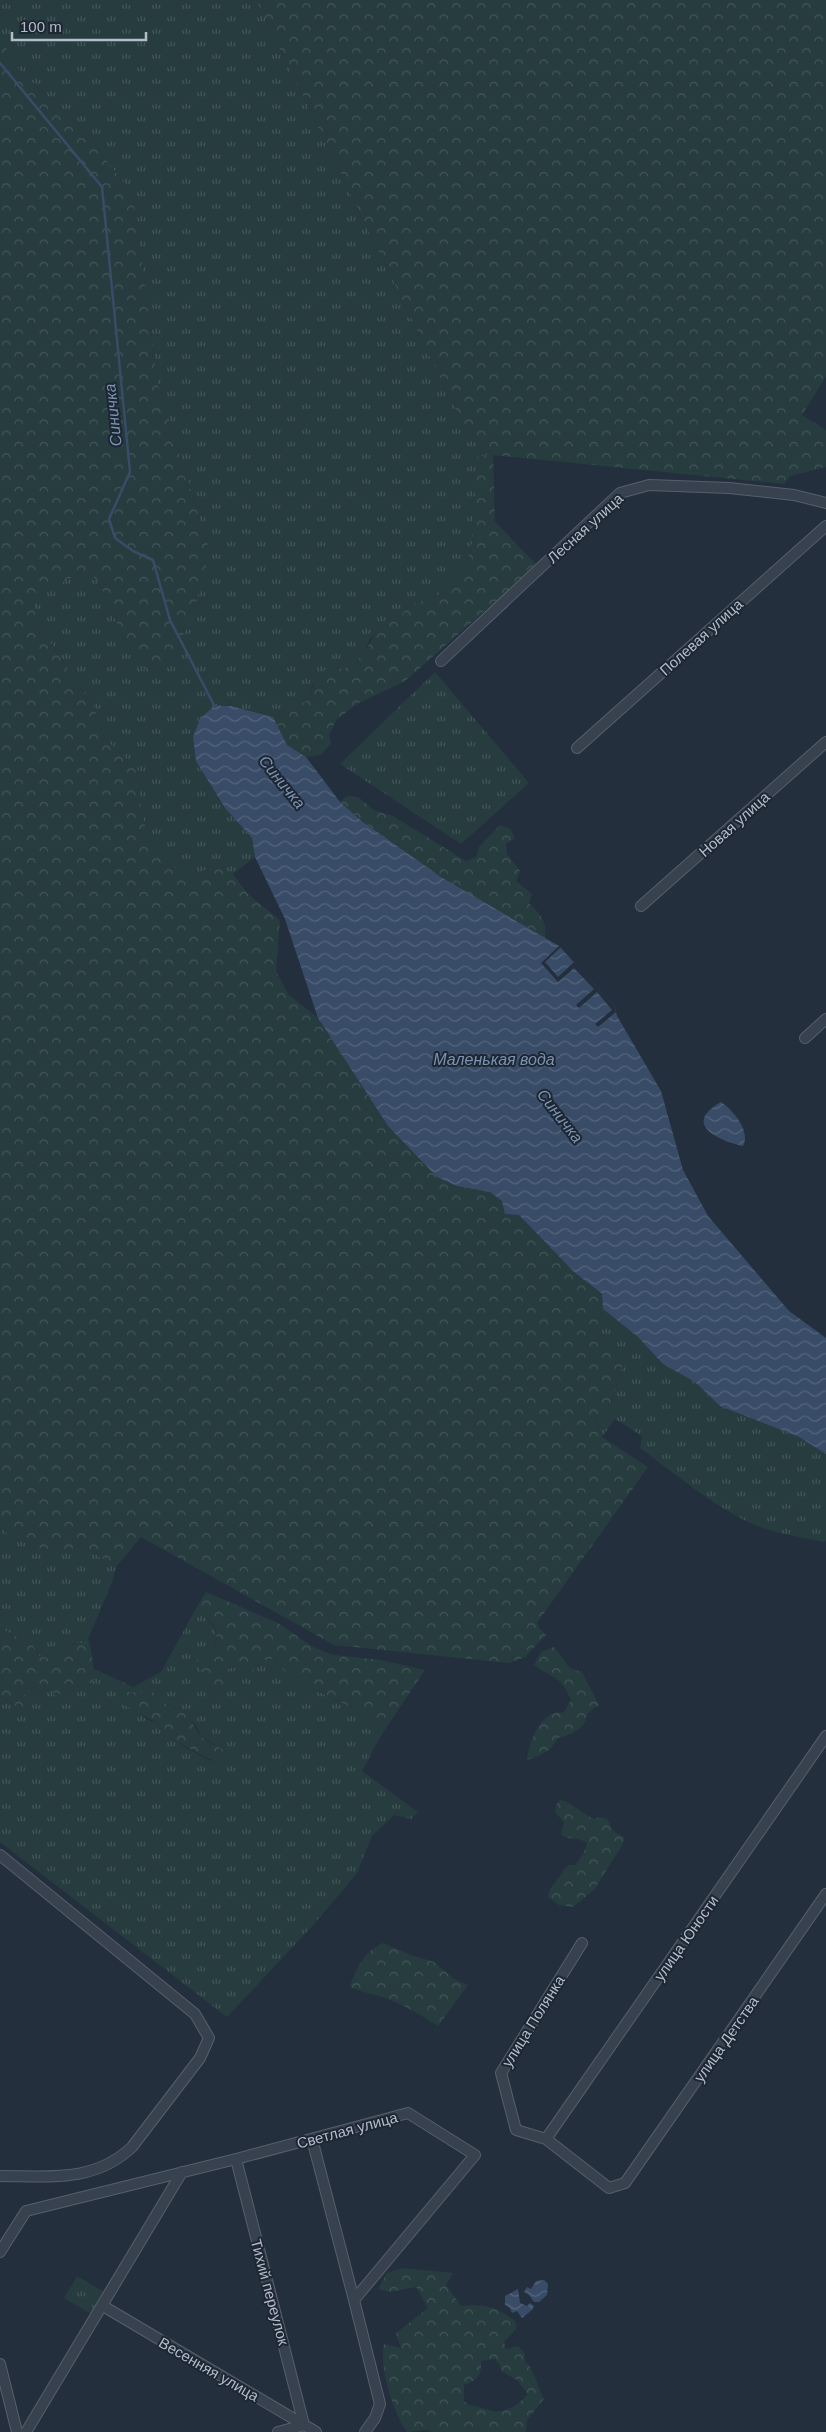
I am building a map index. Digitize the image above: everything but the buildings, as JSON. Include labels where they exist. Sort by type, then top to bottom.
[{"type":"street","name":"Лесная улица","points":[[441,661],[620,493],[649,485],[730,488],[794,495],[826,503]]},
{"type":"street","name":"Полевая улица","points":[[577,748],[826,526]]},
{"type":"street","name":"Новая улица","points":[[641,906],[826,742]]},
{"type":"street","points":[[805,1038],[826,1019]]},
{"type":"street","name":"улица Юности","points":[[546,2139],[826,1736]]},
{"type":"street","points":[[0,1855],[195,2014],[209,2038],[200,2058],[132,2147],[118,2160],[100,2169],[82,2174],[0,2176]]},
{"type":"street","name":"улица Детства","points":[[546,2139],[609,2188],[624,2183],[826,1894]]},
{"type":"street","name":"улица Полянка","points":[[546,2139],[516,2130],[501,2073],[582,1943]]},
{"type":"street","name":"Светлая улица","points":[[0,2252],[26,2211],[236,2159],[408,2113],[475,2155],[354,2300]]},
{"type":"street","points":[[312,2139],[380,2404],[375,2418],[365,2432]]},
{"type":"street","name":"Тихий переулок","points":[[236,2159],[304,2425]]},
{"type":"street","points":[[26,2432],[182,2172]]},
{"type":"street","name":"Весенняя улица","points":[[103,2306],[316,2432]]},
{"type":"street","points":[[0,2364],[17,2432]]},
{"type":"street","points":[[278,2432],[304,2425]]},
{"type":"green space","points":[[0,0],[256,0],[462,422],[493,455],[477,486],[472,543],[465,571],[445,586],[437,597],[411,604],[402,614],[390,619],[370,639],[364,653],[355,663],[343,669],[330,666],[312,685],[310,698],[305,702],[273,717],[244,709],[193,737],[196,761],[225,808],[252,838],[255,857],[233,874],[212,866],[190,879],[168,863],[157,851],[151,841],[143,818],[139,771],[105,739],[94,708],[35,619],[35,597],[87,569],[100,585],[124,639],[151,678],[210,552],[158,385],[133,195],[80,126],[16,67],[0,36]]},
{"type":"green space","points":[[256,0],[826,0],[826,376],[802,415],[826,430],[826,467],[790,476],[784,484],[493,455],[495,522],[537,565],[405,681],[357,704],[337,719],[329,735],[331,743],[321,755],[306,757],[287,745],[273,717],[310,698],[316,680],[330,666],[343,669],[355,663],[364,653],[379,627],[390,619],[402,614],[411,604],[437,597],[445,586],[465,571],[472,543],[477,457],[492,454],[462,422]]},
{"type":"green space","points":[[0,36],[16,67],[80,126],[133,195],[158,385],[210,552],[190,625],[151,679],[124,639],[100,585],[87,569],[35,597],[35,619],[94,708],[105,739],[139,771],[143,818],[151,841],[157,851],[168,863],[190,879],[212,866],[233,874],[249,895],[280,920],[276,971],[288,994],[318,1018],[388,1126],[457,1186],[490,1192],[502,1201],[505,1214],[519,1215],[574,1272],[602,1295],[603,1309],[596,1330],[623,1363],[610,1408],[595,1420],[602,1437],[648,1467],[537,1623],[538,1627],[546,1635],[525,1657],[509,1663],[334,1645],[141,1537],[116,1567],[82,1546],[59,1550],[39,1548],[20,1541],[0,1528]]},
{"type":"green space","points":[[435,672],[529,783],[461,844],[340,764]]},
{"type":"green space","points":[[347,796],[358,797],[374,810],[393,816],[466,861],[476,857],[479,847],[500,825],[510,829],[515,838],[506,844],[507,854],[520,871],[516,881],[532,894],[529,903],[537,911],[544,923],[545,938],[439,875],[388,841],[340,802]]},
{"type":"green space","points":[[603,1309],[637,1336],[663,1364],[695,1382],[720,1406],[799,1437],[826,1454],[826,1541],[823,1542],[766,1529],[734,1515],[706,1497],[640,1448],[642,1436],[615,1419],[602,1437],[595,1419],[610,1408],[623,1364],[596,1330]]},
{"type":"green space","points":[[0,1528],[20,1541],[39,1548],[59,1550],[82,1546],[116,1567],[112,1582],[88,1639],[90,1644],[75,1643],[53,1659],[39,1656],[32,1644],[0,1628]]},
{"type":"green space","points":[[206,1592],[278,1623],[313,1647],[333,1655],[381,1660],[425,1670],[380,1737],[366,1715],[292,1678],[272,1659],[258,1661],[252,1673],[240,1680],[234,1666],[222,1672],[224,1685],[210,1687],[205,1674],[195,1665],[201,1653],[214,1649],[216,1641],[214,1625],[195,1610]]},
{"type":"green space","points":[[195,1610],[210,1622],[216,1635],[214,1649],[201,1653],[205,1674],[210,1687],[222,1672],[235,1666],[240,1679],[252,1673],[258,1661],[272,1659],[292,1678],[366,1715],[380,1737],[362,1771],[418,1812],[411,1819],[394,1815],[372,1836],[357,1873],[315,1923],[227,2017],[0,1842],[0,1694],[10,1703],[23,1708],[23,1696],[34,1687],[46,1684],[89,1684],[103,1673],[133,1687],[161,1672]],"holes":[[[153,1692],[161,1703],[174,1707],[195,1724],[201,1736],[225,1751],[211,1761],[186,1748],[176,1740],[164,1736],[159,1724],[146,1719],[137,1710]]]},
{"type":"green space","points":[[0,1628],[32,1644],[39,1656],[52,1659],[76,1643],[90,1644],[94,1669],[103,1673],[89,1684],[76,1684],[67,1693],[54,1695],[46,1684],[34,1687],[23,1696],[23,1709],[10,1703],[0,1694]]},
{"type":"green space","points":[[554,1647],[570,1668],[582,1672],[599,1705],[588,1713],[583,1726],[571,1734],[558,1738],[550,1749],[539,1756],[527,1760],[531,1741],[542,1722],[553,1713],[564,1712],[571,1700],[564,1686],[556,1678],[534,1665],[541,1652]]},
{"type":"green space","points":[[127,1692],[153,1692],[164,1703],[185,1714],[201,1736],[225,1751],[222,1762],[206,1758],[164,1736],[159,1724],[124,1705]]},
{"type":"green space","points":[[560,1800],[567,1802],[593,1819],[600,1817],[607,1819],[613,1831],[624,1837],[623,1844],[594,1890],[573,1907],[559,1905],[548,1897],[550,1889],[564,1869],[569,1865],[575,1865],[583,1855],[587,1843],[561,1835],[564,1822],[555,1812],[556,1805]]},
{"type":"green space","points":[[383,1943],[408,1954],[434,1962],[454,1979],[468,1985],[438,2026],[414,2011],[383,1997],[350,1987],[355,1973],[366,1955]]},
{"type":"green space","points":[[403,2268],[453,2273],[446,2285],[461,2306],[477,2305],[490,2307],[502,2312],[516,2322],[516,2329],[504,2342],[506,2349],[518,2346],[525,2354],[525,2361],[544,2399],[527,2420],[526,2432],[432,2432],[427,2430],[407,2432],[388,2390],[383,2354],[384,2344],[401,2348],[396,2333],[428,2308],[416,2287],[390,2292],[378,2289],[387,2273]],"holes":[[[495,2359],[500,2365],[501,2371],[517,2380],[528,2394],[517,2404],[498,2412],[469,2405],[464,2401],[464,2385],[478,2377],[481,2370],[481,2361]]]},
{"type":"green space","points":[[77,2276],[106,2293],[93,2315],[64,2298]]},
{"type":"water","name":"Маленькая вода","points":[[214,706],[231,706],[273,717],[287,745],[306,757],[340,802],[363,822],[441,877],[559,946],[615,1007],[617,1016],[661,1091],[683,1170],[708,1216],[789,1311],[826,1338],[826,1454],[799,1437],[720,1406],[695,1382],[663,1364],[637,1336],[603,1309],[602,1294],[574,1272],[519,1215],[505,1214],[502,1201],[490,1192],[457,1186],[437,1177],[388,1126],[318,1018],[285,919],[255,857],[252,838],[225,808],[196,761],[193,737],[200,719]]},
{"type":"water","points":[[721,1102],[731,1110],[743,1128],[745,1140],[743,1146],[714,1135],[704,1124],[704,1117]]},
{"type":"water","points":[[544,2280],[548,2284],[547,2295],[539,2302],[534,2302],[524,2292],[527,2287],[531,2289],[536,2281]]},
{"type":"water","points":[[518,2289],[520,2303],[527,2306],[530,2303],[534,2306],[522,2318],[517,2311],[512,2313],[510,2308],[505,2305],[505,2296]]},
{"type":"pier","points":[[559,946],[560,948],[545,962],[558,977],[574,962],[615,1007],[616,1012],[598,1027],[595,1024],[612,1010],[597,992],[579,1008],[576,1005],[594,989],[574,968],[558,982],[541,963]]},
{"type":"waterway","name":"Синичка","points":[[0,63],[102,187],[130,472],[109,519],[115,538],[133,551],[153,560],[170,620],[215,707]]}]
